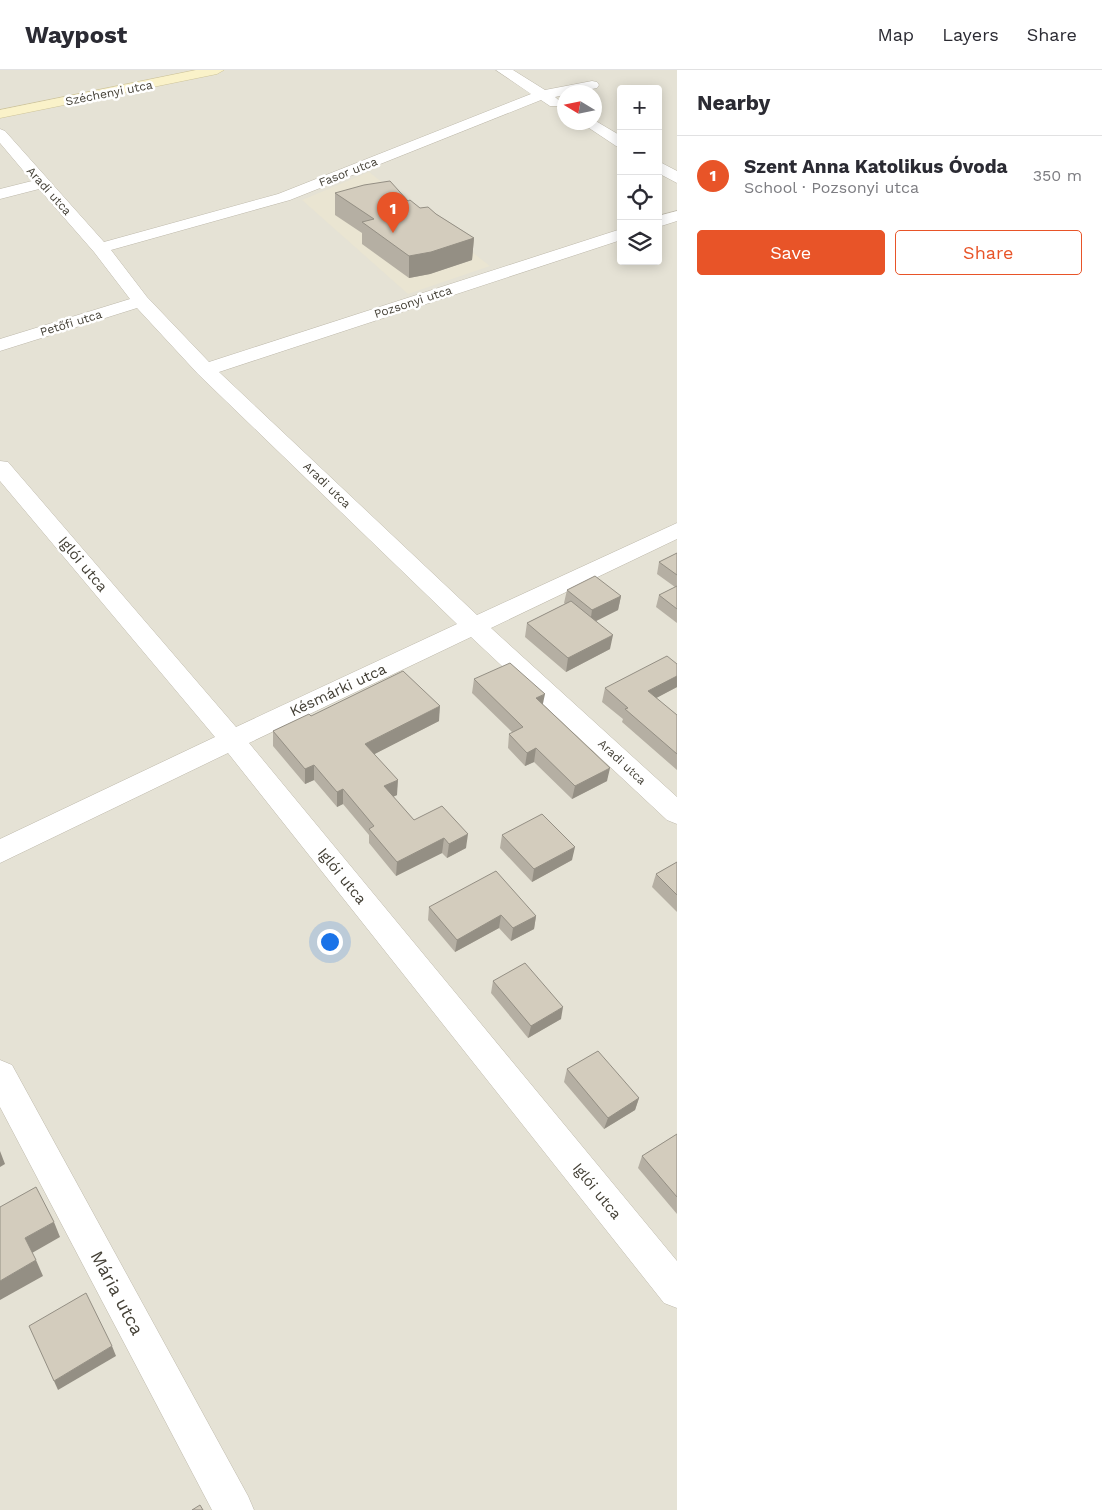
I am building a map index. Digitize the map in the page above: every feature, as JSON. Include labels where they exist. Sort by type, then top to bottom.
[{"type":"main road","name":"Széchenyi utca","points":[[0,114],[217,70]]},
{"type":"street","points":[[504,70],[557,105]]},
{"type":"street","name":"Fasor utca","points":[[100,248],[284,197],[542,95],[557,92]]},
{"type":"street","points":[[600,130],[617,141]]},
{"type":"street","name":"Aradi utca","points":[[0,134],[100,248],[141,301],[205,370],[475,626],[677,813]]},
{"type":"street","points":[[662,169],[677,178]]},
{"type":"street","points":[[0,194],[42,183]]},
{"type":"street","points":[[662,221],[677,216]]},
{"type":"street","name":"Pozsonyi utca","points":[[205,370],[617,235]]},
{"type":"street","name":"Petőfi utca","points":[[0,345],[141,301]]},
{"type":"street","name":"Iglói utca","points":[[0,467],[232,740],[677,1290]]},
{"type":"street","name":"Késmárki utca","points":[[0,852],[677,530]]},
{"type":"street","name":"Mária utca","points":[[0,1075],[234,1510]]},
{"type":"shaded area","points":[[0,70],[677,70],[677,1510],[0,1510]]},
{"type":"shaded area","points":[[369,172],[490,266],[408,294],[302,200]]},
{"type":"building","points":[[390,181],[408,201],[410,200],[420,208],[428,207],[474,238],[431,252],[409,256],[362,222],[374,219],[335,193],[364,185]]},
{"type":"building","points":[[677,553],[677,575],[659,562]]},
{"type":"building","points":[[595,576],[621,596],[592,610],[567,590]]},
{"type":"building","points":[[677,586],[677,609],[659,595]]},
{"type":"building","points":[[571,601],[613,635],[568,658],[527,623]]},
{"type":"building","points":[[667,656],[677,664],[677,676],[648,691],[677,715],[677,754],[625,709],[628,708],[605,688]]},
{"type":"building","points":[[510,663],[545,694],[536,698],[610,768],[575,786],[536,748],[527,753],[509,734],[523,727],[474,679]]},
{"type":"building","points":[[403,671],[440,706],[365,744],[398,780],[384,786],[414,820],[442,806],[468,834],[449,844],[444,838],[397,862],[369,829],[374,826],[343,789],[337,792],[314,765],[305,769],[273,731],[309,714],[311,716]]},
{"type":"building","points":[[542,814],[575,847],[534,869],[502,835]]},
{"type":"building","points":[[677,862],[677,895],[656,874]]},
{"type":"building","points":[[496,871],[536,916],[513,928],[501,915],[457,940],[429,907]]},
{"type":"building","points":[[525,963],[563,1007],[531,1026],[493,981]]},
{"type":"building","points":[[598,1051],[639,1098],[608,1118],[567,1069]]},
{"type":"building","points":[[677,1134],[677,1197],[642,1156]]},
{"type":"building","points":[[36,1187],[54,1222],[25,1238],[36,1260],[0,1281],[0,1207]]},
{"type":"building","points":[[86,1293],[112,1346],[54,1381],[29,1326]]},
{"type":"building","points":[[200,1505],[203,1510],[192,1510]]},
{"type":"place","name":"Szent Anna Katolikus Óvoda","points":[[393,233]]}]
